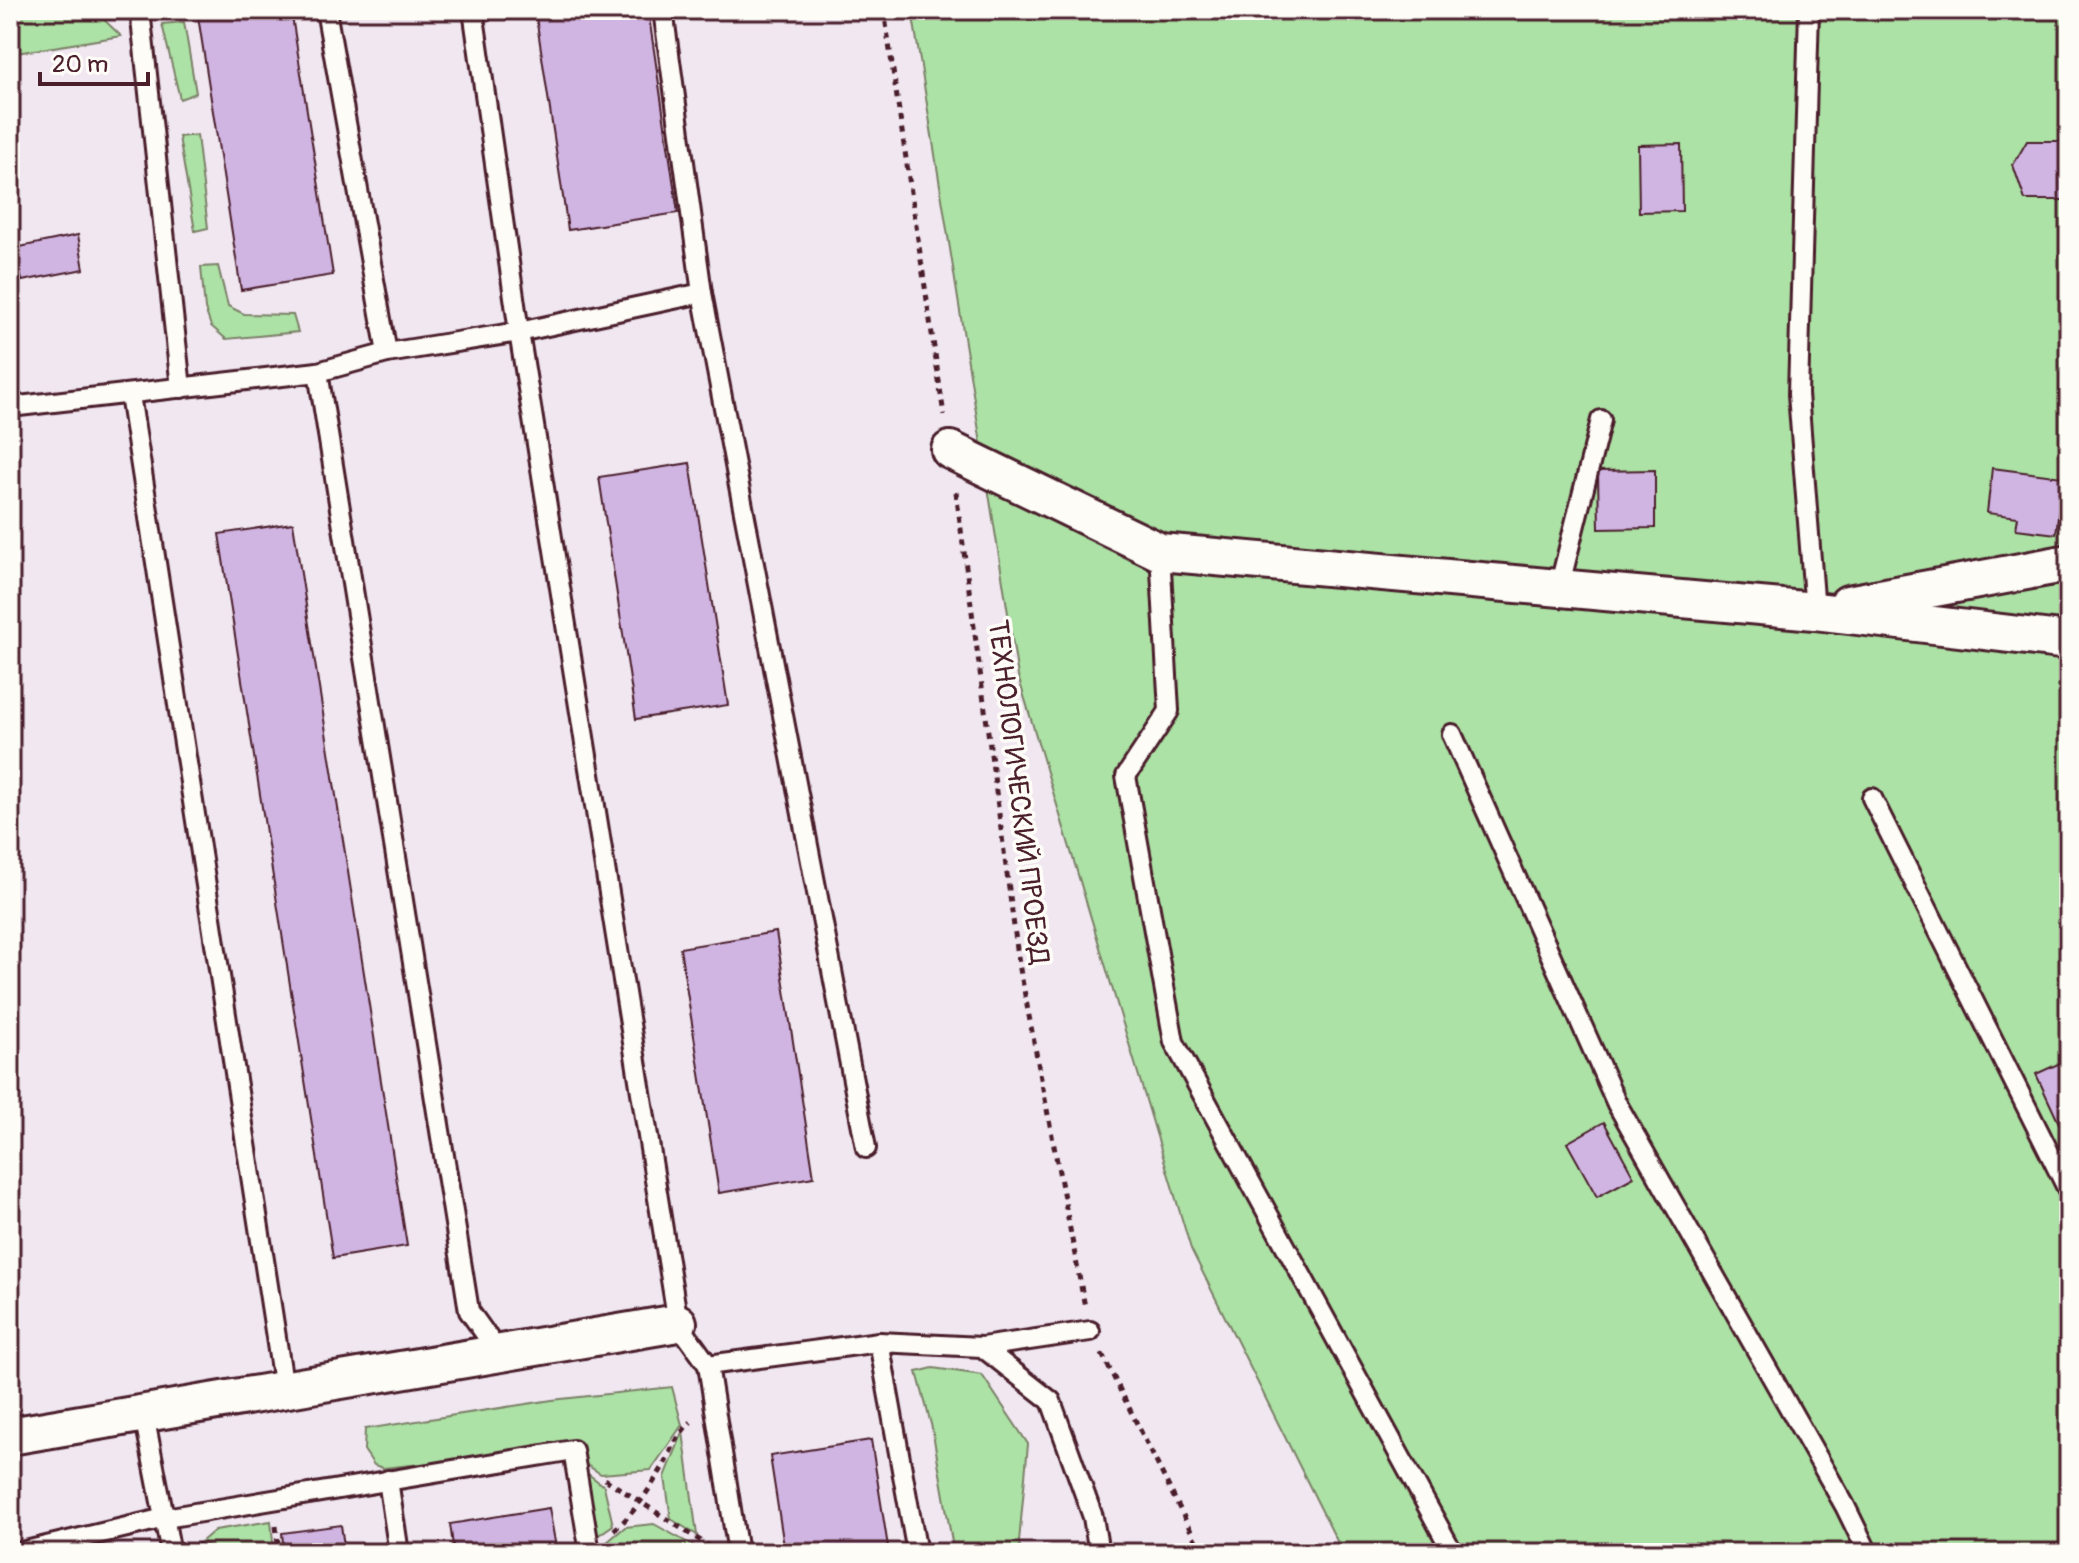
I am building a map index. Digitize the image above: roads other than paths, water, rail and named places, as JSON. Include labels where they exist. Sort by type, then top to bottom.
[{"type":"street","points":[[950,450],[1160,552],[1815,611],[2069,641]]},
{"type":"street","points":[[1815,611],[2069,563]]},
{"type":"street","points":[[10,1436],[678,1323]]},
{"type":"lane","points":[[140,10],[181,388]]},
{"type":"lane","points":[[326,10],[387,353]]},
{"type":"lane","points":[[473,10],[519,332],[678,1323],[708,1365],[738,1553]]},
{"type":"lane","points":[[663,10],[702,293],[866,1148]]},
{"type":"lane","points":[[1809,10],[1798,394],[1815,611]]},
{"type":"lane","points":[[10,407],[318,372],[387,353],[519,332],[702,293]]},
{"type":"lane","points":[[318,372],[469,1311],[499,1353]]},
{"type":"lane","points":[[130,395],[284,1389]]},
{"type":"lane","points":[[1559,588],[1601,420]]},
{"type":"lane","points":[[1160,552],[1169,711],[1126,776],[1174,1042],[1453,1553]]},
{"type":"lane","points":[[1452,734],[1617,1104],[1845,1506],[1868,1553]]},
{"type":"lane","points":[[1872,798],[2069,1192]]},
{"type":"lane","points":[[708,1365],[879,1342],[982,1347],[1090,1331]]},
{"type":"lane","points":[[879,1342],[917,1553]]},
{"type":"lane","points":[[982,1347],[1051,1401],[1093,1517],[1099,1553]]},
{"type":"lane","points":[[144,1415],[171,1553]]},
{"type":"lane","points":[[17,1553],[165,1518],[573,1450],[590,1551]]},
{"type":"lane","points":[[388,1480],[399,1553]]}]
